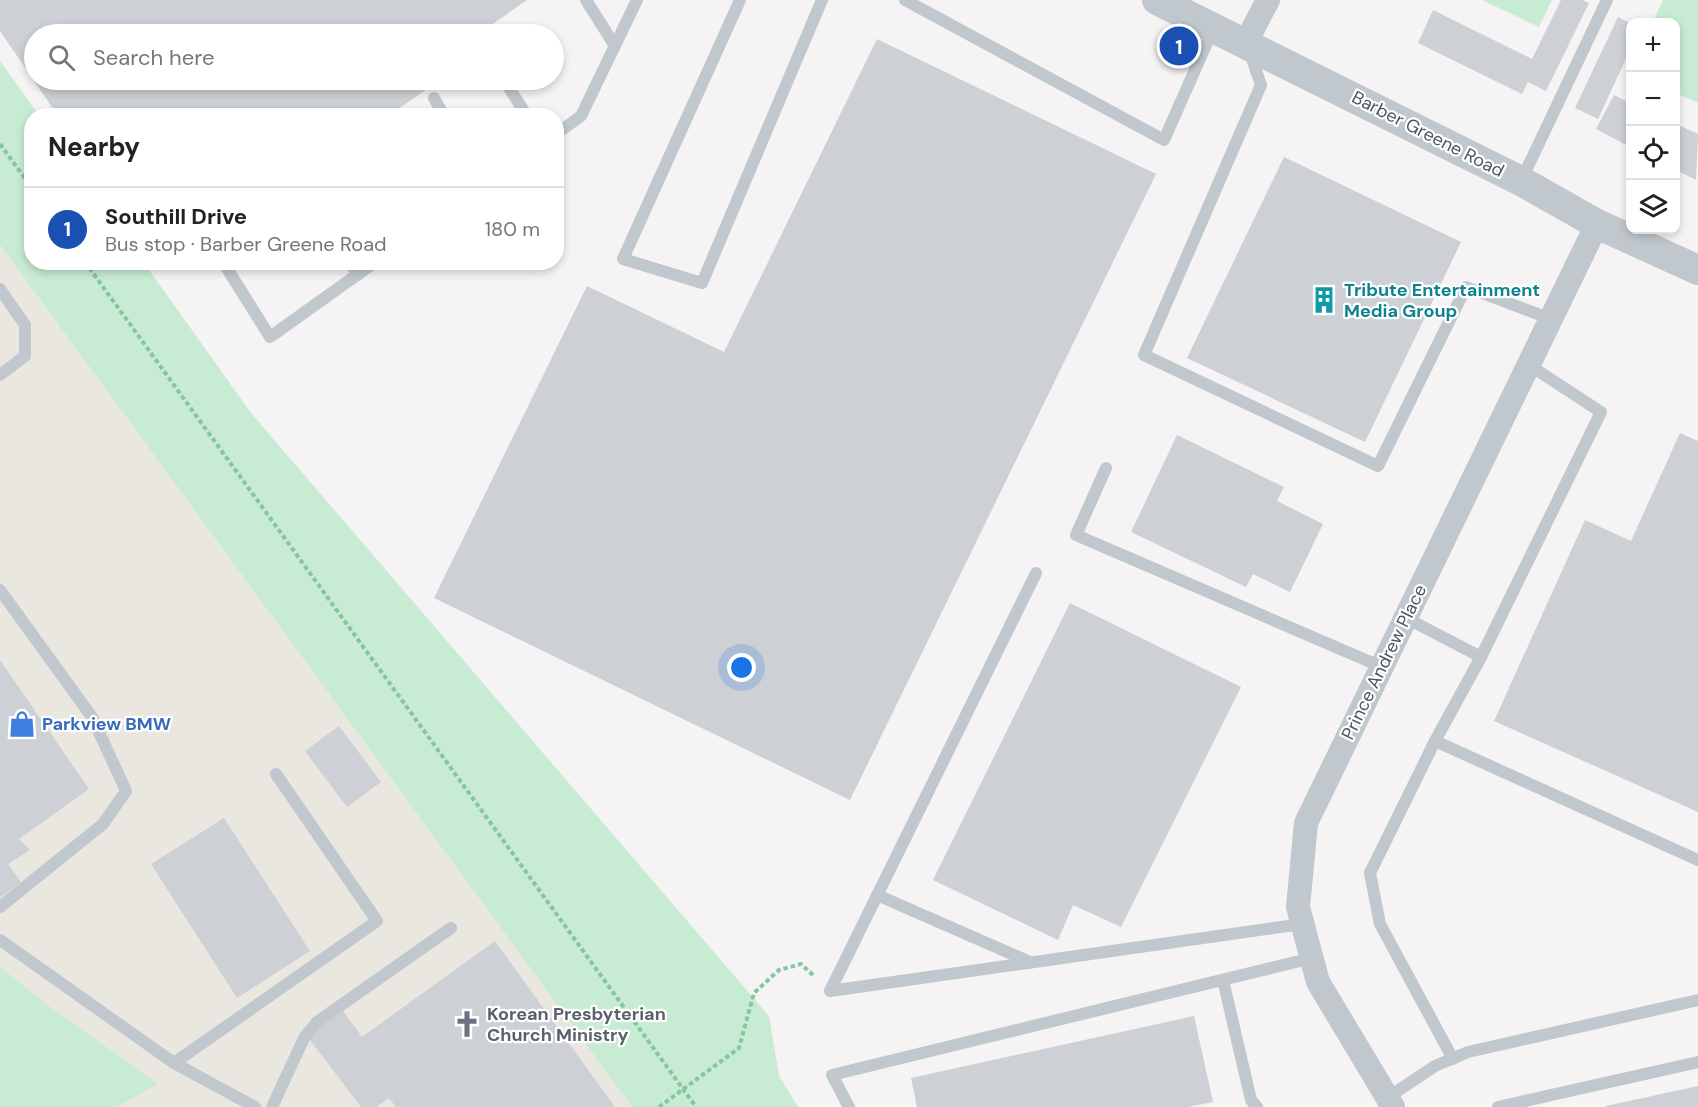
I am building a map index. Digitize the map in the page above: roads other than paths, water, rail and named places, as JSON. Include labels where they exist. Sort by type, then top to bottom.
[{"type":"street","name":"Barber Greene Road","points":[[1157,0],[1246,42],[1521,180],[1597,224],[1698,270]]},
{"type":"street","points":[[1246,42],[1268,0]]},
{"type":"street","name":"Prince Andrew Place","points":[[1390,1102],[1318,982],[1298,907],[1306,823],[1597,224]]},
{"type":"lane","points":[[586,0],[615,46]]},
{"type":"lane","points":[[564,128],[581,116],[637,0]]},
{"type":"lane","points":[[740,0],[623,259],[702,283],[822,0]]},
{"type":"lane","points":[[905,0],[1164,140],[1214,27]]},
{"type":"lane","points":[[1521,180],[1607,0]]},
{"type":"lane","points":[[1246,42],[1261,85],[1144,355],[1378,466],[1466,287],[1551,319]]},
{"type":"lane","points":[[510,90],[522,108]]},
{"type":"lane","points":[[434,98],[440,108]]},
{"type":"lane","points":[[228,270],[270,337],[365,270]]},
{"type":"lane","points":[[355,270],[358,275]]},
{"type":"lane","points":[[0,289],[25,325],[25,356],[0,375]]},
{"type":"lane","points":[[1453,1059],[1380,924],[1370,873],[1435,741],[1481,657],[1602,411],[1528,365]]},
{"type":"lane","points":[[1106,468],[1076,535],[1382,667]]},
{"type":"lane","points":[[1036,573],[830,991],[1302,924]]},
{"type":"lane","points":[[0,590],[92,717],[126,791],[103,824],[0,907]]},
{"type":"lane","points":[[1406,618],[1481,657]]},
{"type":"lane","points":[[1435,741],[1698,860]]},
{"type":"lane","points":[[174,1063],[377,921],[276,774]]},
{"type":"lane","points":[[877,895],[1031,963]]},
{"type":"lane","points":[[272,1107],[304,1038],[317,1022],[451,928]]},
{"type":"lane","points":[[0,940],[174,1063],[255,1107]]},
{"type":"lane","points":[[849,1107],[832,1075],[1312,958]]},
{"type":"lane","points":[[1223,980],[1251,1100],[1257,1107]]},
{"type":"lane","points":[[1390,1102],[1435,1066],[1468,1052],[1698,1000]]},
{"type":"lane","points":[[1498,1107],[1698,1062]]},
{"type":"place","name":"Southill Drive","points":[[1179,46]]},
{"type":"place","name":"Tribute Entertainment Media Group","points":[[1324,300]]},
{"type":"place","name":"Parkview BMW","points":[[22,724]]},
{"type":"place","name":"Korean Presbyterian Church Ministry","points":[[467,1024]]}]
